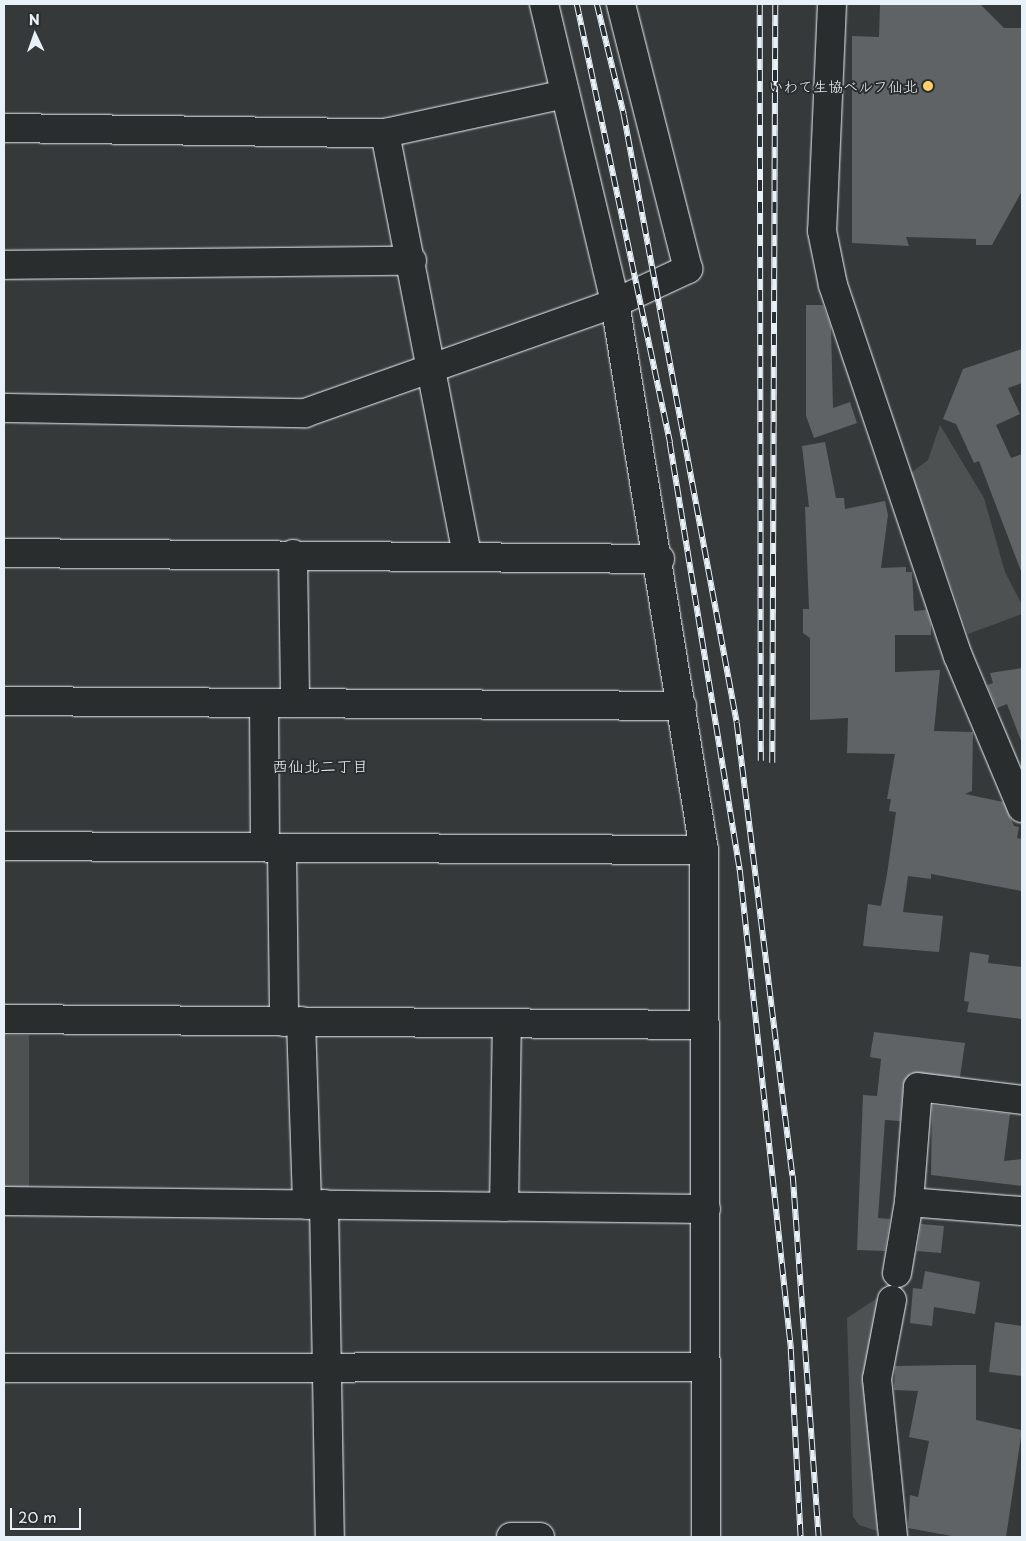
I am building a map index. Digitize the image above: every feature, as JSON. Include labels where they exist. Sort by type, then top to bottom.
[{"type":"street","points":[[544,4],[615,303],[660,559],[704,850],[706,1537]]},
{"type":"street","points":[[4,408],[305,413],[615,303],[688,269],[621,4]]},
{"type":"street","points":[[832,4],[822,231],[833,285],[958,656],[1022,808]]},
{"type":"street","points":[[4,128],[385,133],[565,94]]},
{"type":"street","points":[[385,133],[434,367],[467,554]]},
{"type":"street","points":[[4,265],[412,261]]},
{"type":"street","points":[[4,553],[467,554],[660,559]]},
{"type":"street","points":[[293,554],[295,703]]},
{"type":"street","points":[[4,700],[682,706]]},
{"type":"street","points":[[264,703],[274,848],[292,1021],[316,1205],[327,1368],[330,1537]]},
{"type":"street","points":[[4,846],[704,850]]},
{"type":"street","points":[[4,1019],[506,1025],[705,1025]]},
{"type":"street","points":[[504,1207],[506,1025]]},
{"type":"street","points":[[897,1273],[909,1202],[918,1087],[1022,1100]]},
{"type":"street","points":[[4,1201],[706,1209]]},
{"type":"street","points":[[909,1202],[1022,1211]]},
{"type":"street","points":[[892,1300],[877,1379],[893,1537]]},
{"type":"street","points":[[4,1368],[706,1367]]},
{"type":"street","points":[[511,1537],[540,1537]]},
{"type":"shaded area","points":[[940,425],[984,498],[1005,572],[1022,605],[1022,614],[968,634],[911,473],[928,460]]},
{"type":"shaded area","points":[[4,1035],[29,1035],[29,1188],[4,1188]]},
{"type":"shaded area","points":[[882,1295],[874,1464],[877,1531],[859,1525],[853,1517],[847,1318]]},
{"type":"building","points":[[880,4],[980,4],[1004,28],[1022,28],[1022,191],[992,245],[976,245],[976,239],[906,237],[909,246],[852,243],[852,36],[879,37]]},
{"type":"building","points":[[806,305],[823,305],[831,327],[833,408],[850,402],[857,423],[814,438],[806,416]]},
{"type":"building","points":[[1022,349],[1022,383],[1008,388],[1020,414],[996,425],[1011,458],[1022,454],[1021,571],[979,461],[974,463],[956,424],[943,419],[963,369]]},
{"type":"building","points":[[825,442],[836,498],[844,498],[845,509],[885,501],[888,515],[881,568],[906,567],[906,572],[912,572],[914,611],[926,610],[931,625],[931,635],[895,635],[895,672],[940,670],[934,731],[973,732],[972,791],[965,794],[1003,802],[1014,826],[1019,827],[1017,838],[1022,839],[1022,891],[931,874],[931,879],[908,876],[903,912],[943,916],[939,952],[863,946],[868,904],[881,906],[887,874],[896,812],[889,811],[891,799],[887,799],[895,754],[847,753],[848,718],[810,720],[810,638],[803,633],[803,609],[809,609],[805,507],[809,507],[802,446]]},
{"type":"building","points":[[1022,668],[1021,741],[1007,704],[997,708],[987,685],[993,683],[990,673]]},
{"type":"building","points":[[970,952],[989,955],[988,963],[1022,967],[1022,1019],[967,1012],[969,1002],[964,1001]]},
{"type":"building","points":[[874,1032],[965,1043],[960,1077],[911,1073],[903,1085],[900,1121],[885,1120],[878,1218],[890,1219],[885,1251],[857,1250],[863,1095],[877,1096],[881,1059],[870,1057]]},
{"type":"building","points":[[932,1105],[1010,1114],[1004,1161],[1022,1159],[1022,1186],[931,1175]]},
{"type":"building","points":[[921,1224],[944,1226],[941,1253],[917,1251]]},
{"type":"building","points":[[925,1271],[980,1282],[975,1314],[934,1307],[932,1326],[910,1323],[913,1288],[922,1289]]},
{"type":"building","points":[[995,1322],[1022,1326],[1022,1376],[989,1372]]},
{"type":"building","points":[[976,1365],[976,1420],[1022,1430],[1006,1537],[957,1537],[908,1528],[910,1495],[918,1497],[929,1441],[909,1437],[918,1391],[894,1390],[895,1366]]},
{"type":"railway","points":[[577,4],[670,443],[740,870],[791,1349],[801,1537]]},
{"type":"railway","points":[[597,4],[624,115],[737,723],[793,1176],[819,1537]]},
{"type":"railway","points":[[760,4],[761,761]]},
{"type":"railway","points":[[772,763],[775,4]]},
{"type":"place","name":"いわて生協ベルフ仙北","points":[[928,86]]},
{"type":"district","name":"西仙北二丁目","points":[[320,765]]}]
